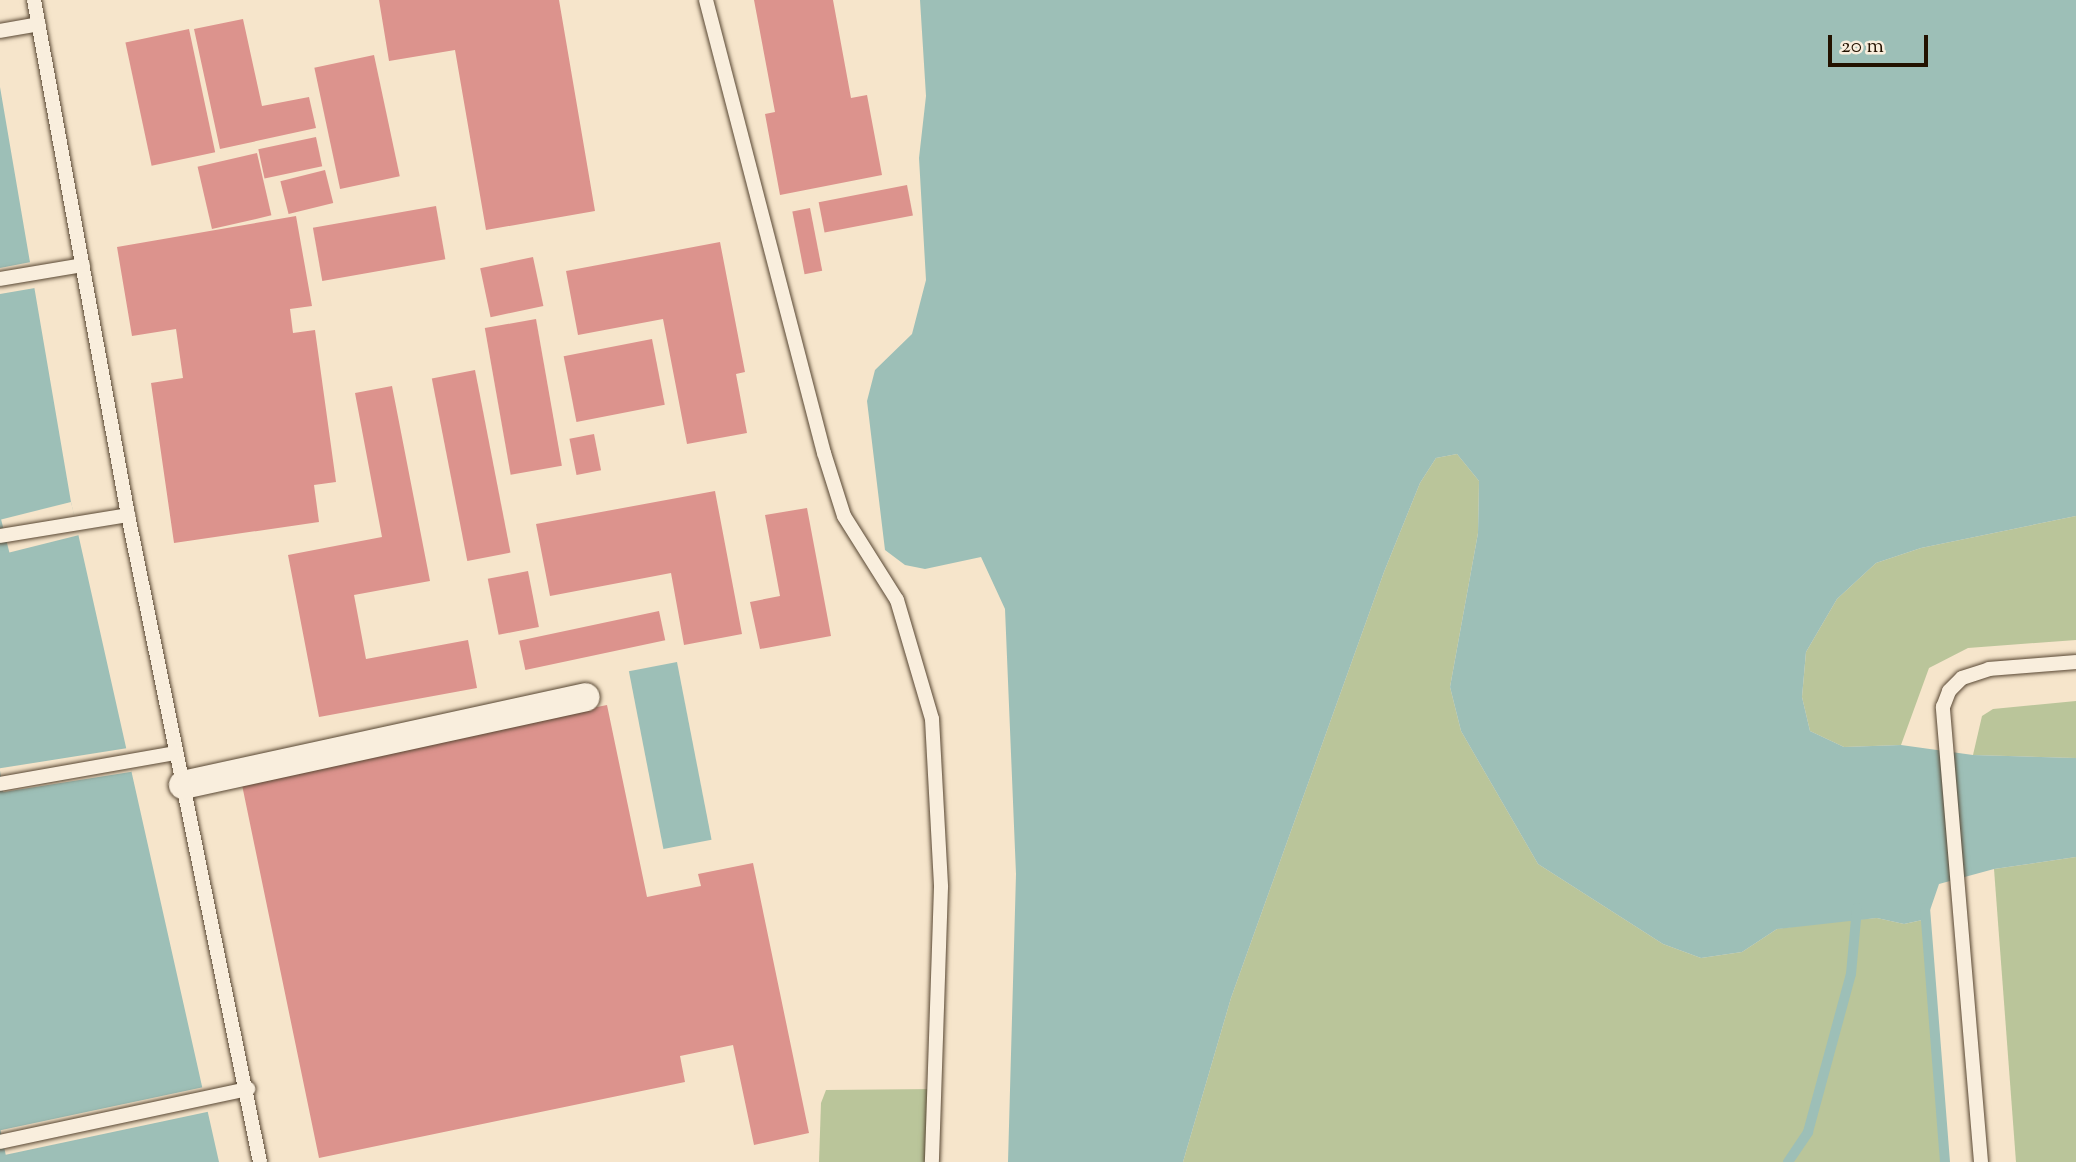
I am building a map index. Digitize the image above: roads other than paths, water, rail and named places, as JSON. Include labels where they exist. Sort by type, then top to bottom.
[{"type":"street","points":[[183,786],[586,697]]},
{"type":"lane","points":[[34,0],[128,515],[248,1089],[260,1162]]},
{"type":"lane","points":[[706,0],[824,453],[844,516],[897,600],[932,719],[941,887],[932,1162]]},
{"type":"lane","points":[[0,31],[38,24]]},
{"type":"lane","points":[[0,279],[83,265]]},
{"type":"lane","points":[[0,536],[128,515]]},
{"type":"lane","points":[[1981,1162],[1943,707],[1949,691],[1962,678],[1989,669],[2076,662]]},
{"type":"lane","points":[[0,784],[176,753]]},
{"type":"lane","points":[[0,1142],[248,1089]]},
{"type":"water","points":[[920,0],[2076,0],[2076,516],[1921,548],[1876,563],[1837,599],[1806,652],[1802,697],[1810,731],[1844,747],[1901,745],[1973,755],[2076,758],[2076,857],[1994,869],[1939,884],[1927,919],[1904,924],[1877,918],[1777,929],[1742,952],[1701,958],[1663,944],[1538,864],[1461,731],[1450,687],[1478,533],[1479,481],[1457,454],[1436,458],[1420,483],[1384,572],[1231,998],[1183,1162],[1008,1162],[1016,874],[1005,609],[981,557],[925,569],[905,565],[885,550],[867,401],[875,370],[912,334],[926,280],[919,158],[926,96]]},
{"type":"water","points":[[0,87],[71,502],[219,1162],[0,1162]]},
{"type":"water","points":[[677,662],[712,840],[663,849],[629,671]]},
{"type":"waterway","points":[[1788,1162],[1808,1132],[1851,974],[1857,908]]},
{"type":"waterway","points":[[1925,908],[1945,1162]]}]
